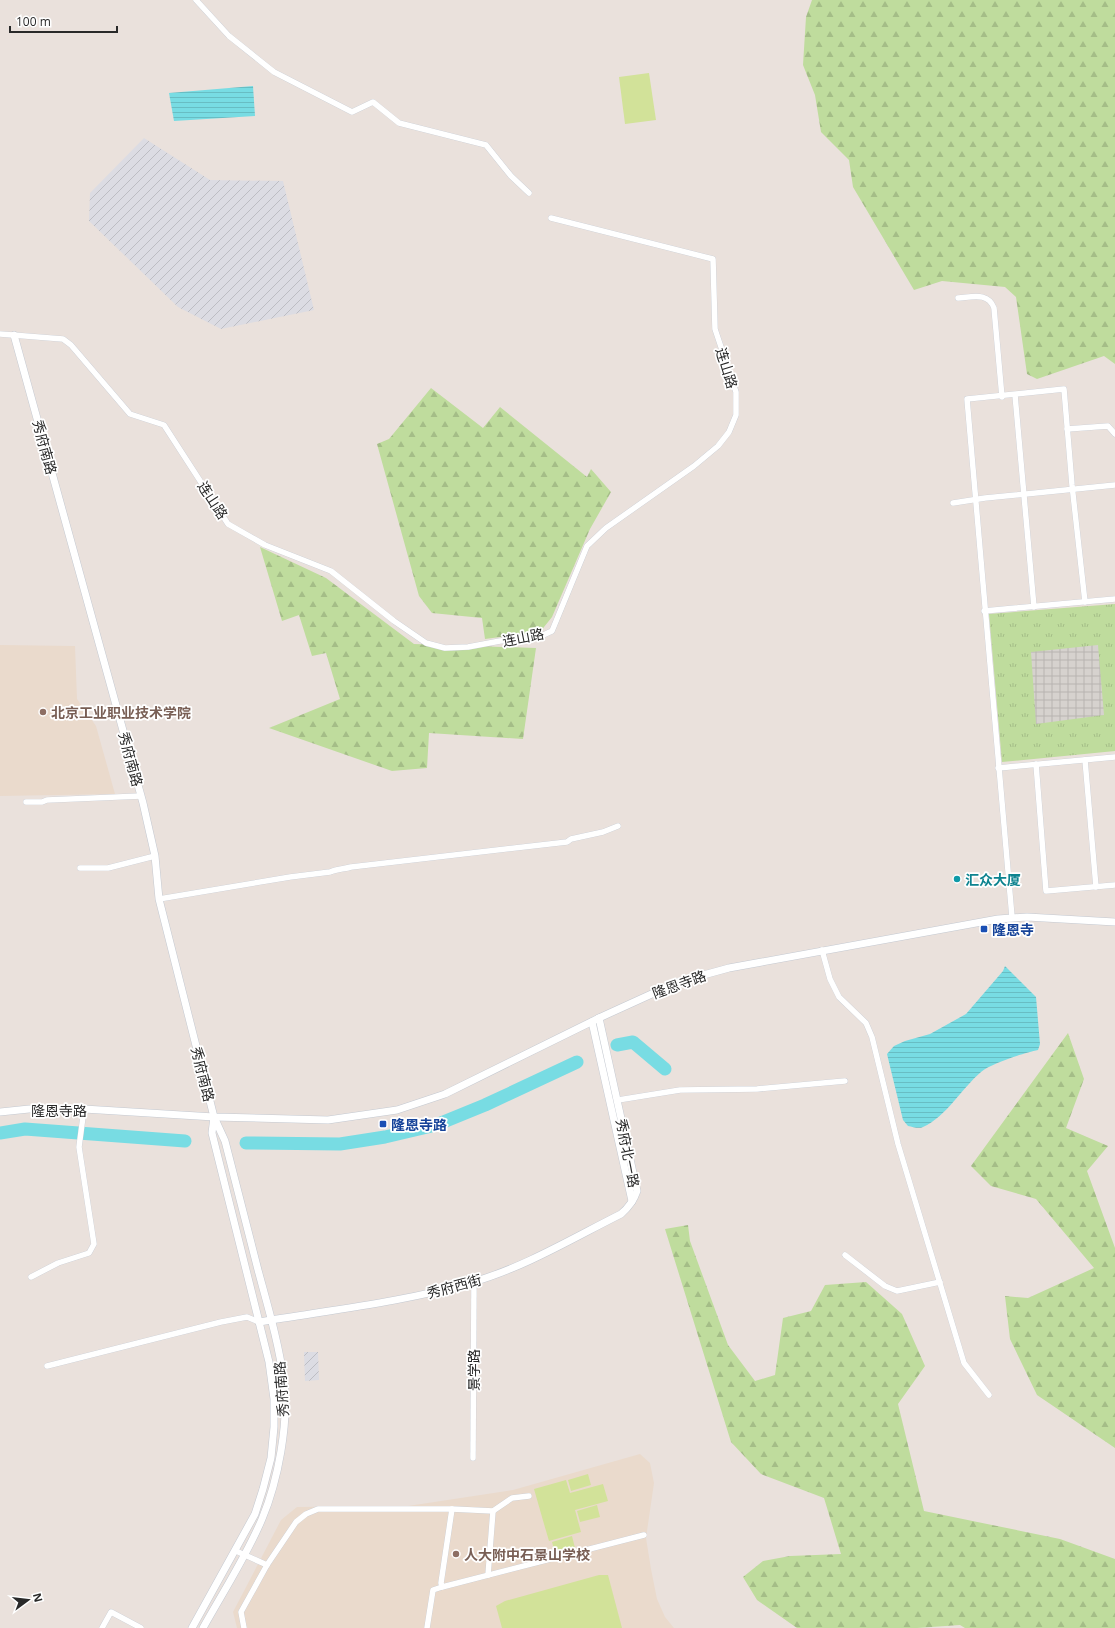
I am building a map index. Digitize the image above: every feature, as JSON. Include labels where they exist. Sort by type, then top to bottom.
[{"type":"street","points":[[196,0],[229,36],[274,72],[352,112],[373,102],[400,123],[486,145],[511,176],[529,193]]},
{"type":"street","name":"连山路","points":[[0,334],[63,339],[70,345],[130,414],[164,425],[228,524],[265,545],[331,571],[394,621],[426,643],[445,648],[468,647],[500,641],[539,637],[552,631],[587,546],[606,528],[694,466],[718,446],[729,432],[736,415],[736,392],[715,329],[712,259],[551,218]]},
{"type":"street","points":[[958,298],[985,297],[991,300],[994,308],[1002,397]]},
{"type":"street","name":"秀府南路","points":[[14,336],[141,796],[155,856],[159,899],[214,1117],[225,1141],[279,1352],[284,1384],[284,1418],[277,1472],[262,1518],[244,1555],[203,1628]]},
{"type":"street","points":[[1012,917],[984,611],[967,399],[1002,397],[1064,389],[1085,602]]},
{"type":"street","points":[[1015,395],[1034,607]]},
{"type":"street","points":[[1067,429],[1108,426],[1115,434]]},
{"type":"street","points":[[954,503],[976,499],[1115,486]]},
{"type":"street","points":[[984,611],[1115,599]]},
{"type":"street","points":[[998,768],[1115,757]]},
{"type":"street","points":[[1085,760],[1096,887]]},
{"type":"street","points":[[1036,764],[1046,891],[1115,885]]},
{"type":"street","points":[[26,802],[141,796]]},
{"type":"street","points":[[159,899],[290,877],[330,872],[336,869],[341,870],[359,866],[567,842],[571,839],[603,832],[618,826]]},
{"type":"street","points":[[80,868],[108,868],[155,856]]},
{"type":"street","name":"隆恩寺路","points":[[0,1112],[29,1109],[83,1113],[328,1120],[398,1110],[462,1087],[599,1018],[678,982],[729,968],[822,950],[1012,917],[1115,922]]},
{"type":"street","points":[[822,950],[830,979],[839,997],[866,1023],[872,1037],[898,1144],[964,1362],[989,1395]]},
{"type":"street","name":"秀府北一路","points":[[599,1018],[637,1191],[632,1201]]},
{"type":"street","name":"秀府北一路","points":[[592,1022],[632,1201]]},
{"type":"street","points":[[618,1100],[680,1090],[757,1089],[845,1081]]},
{"type":"street","points":[[31,1277],[58,1263],[89,1253],[94,1244],[78,1147],[83,1113]]},
{"type":"street","name":"秀府南路","points":[[192,1628],[236,1551],[255,1514],[270,1458],[274,1399],[269,1362],[212,1133],[214,1117]]},
{"type":"street","name":"秀府西街","points":[[259,1322],[414,1296],[474,1282],[515,1267],[550,1251],[621,1214],[632,1201]]},
{"type":"street","points":[[845,1254],[885,1286],[897,1291],[940,1282]]},
{"type":"street","name":"景学路","points":[[473,1458],[474,1282]]},
{"type":"street","points":[[47,1366],[221,1322],[247,1317],[259,1322]]},
{"type":"street","points":[[244,1628],[241,1612],[267,1565],[296,1522],[306,1514],[318,1509],[452,1509],[493,1511],[512,1498],[529,1496]]},
{"type":"street","points":[[442,1587],[442,1577],[452,1509]]},
{"type":"street","points":[[488,1575],[493,1511]]},
{"type":"street","points":[[427,1628],[432,1590],[644,1535]]},
{"type":"street","points":[[236,1551],[267,1565]]},
{"type":"street","points":[[102,1628],[111,1612],[141,1628]]},
{"type":"shaded area","points":[[144,138],[210,180],[283,181],[314,310],[221,329],[178,307],[89,221],[90,193]]},
{"type":"shaded area","name":"北京工业职业技术学院","points":[[0,645],[75,646],[77,699],[96,726],[115,794],[0,796]]},
{"type":"shaded area","points":[[1098,645],[1104,715],[1036,724],[1031,652]]},
{"type":"shaded area","points":[[304,1352],[318,1352],[319,1380],[305,1381]]},
{"type":"shaded area","name":"人大附中石景山学校","points":[[640,1454],[650,1463],[654,1483],[646,1538],[651,1569],[657,1599],[665,1617],[674,1628],[237,1628],[233,1612],[281,1520],[297,1507],[408,1506],[513,1490]]},
{"type":"green space","points":[[812,0],[1115,0],[1115,364],[1104,356],[1037,379],[1027,374],[1016,297],[1005,287],[942,281],[914,290],[853,187],[849,160],[821,132],[815,95],[803,65],[806,17]]},
{"type":"green space","points":[[649,73],[656,120],[625,124],[619,77]]},
{"type":"green space","points":[[431,388],[483,428],[500,407],[587,477],[591,469],[611,492],[590,529],[552,617],[540,632],[485,639],[482,618],[432,613],[419,596],[377,444],[389,439]]},
{"type":"green space","points":[[260,547],[326,578],[414,644],[536,648],[523,739],[429,733],[427,768],[392,771],[269,728],[340,699],[326,653],[312,656],[299,615],[282,621]]},
{"type":"green space","points":[[1115,604],[1115,751],[1002,762],[989,614]]},
{"type":"green space","points":[[1068,1033],[1084,1079],[1066,1128],[1108,1146],[1087,1171],[1115,1248],[1115,1448],[1037,1395],[1010,1339],[1005,1296],[1028,1298],[1094,1268],[1036,1199],[991,1186],[971,1166]]},
{"type":"green space","points":[[688,1225],[690,1241],[728,1345],[755,1381],[775,1375],[783,1318],[811,1311],[825,1285],[866,1282],[902,1314],[925,1366],[898,1404],[924,1511],[1060,1539],[1115,1559],[1115,1628],[965,1628],[960,1625],[917,1628],[797,1628],[757,1600],[743,1577],[763,1561],[790,1556],[841,1554],[824,1498],[761,1474],[731,1442],[665,1229]]},
{"type":"green space","points":[[588,1474],[591,1485],[571,1491],[568,1480]]},
{"type":"green space","points":[[566,1480],[570,1493],[603,1484],[608,1501],[575,1510],[581,1532],[549,1541],[534,1489]]},
{"type":"green space","points":[[597,1505],[600,1517],[580,1522],[577,1511]]},
{"type":"green space","points":[[572,1536],[575,1548],[555,1553],[552,1542]]},
{"type":"green space","points":[[599,1575],[608,1575],[622,1628],[502,1628],[496,1606],[505,1601]]},
{"type":"water","points":[[253,86],[255,116],[174,121],[169,93]]},
{"type":"water","points":[[1005,966],[1036,997],[1040,1044],[1038,1050],[1008,1059],[986,1069],[981,1072],[939,1116],[931,1122],[921,1128],[908,1126],[903,1120],[887,1054],[894,1046],[905,1041],[930,1034],[966,1014],[1003,971]]},
{"type":"waterway","points":[[617,1045],[633,1042],[665,1069]]},
{"type":"waterway","points":[[246,1143],[340,1144],[385,1137],[436,1125],[485,1105],[577,1062]]},
{"type":"waterway","points":[[0,1133],[25,1129],[185,1141]]},
{"type":"place","name":"北京工业职业技术学院","points":[[43,712]]},
{"type":"place","name":"汇众大厦","points":[[957,879]]},
{"type":"place","name":"隆恩寺","points":[[984,929]]},
{"type":"place","name":"隆恩寺路","points":[[383,1124]]},
{"type":"place","name":"人大附中石景山学校","points":[[456,1554]]}]
